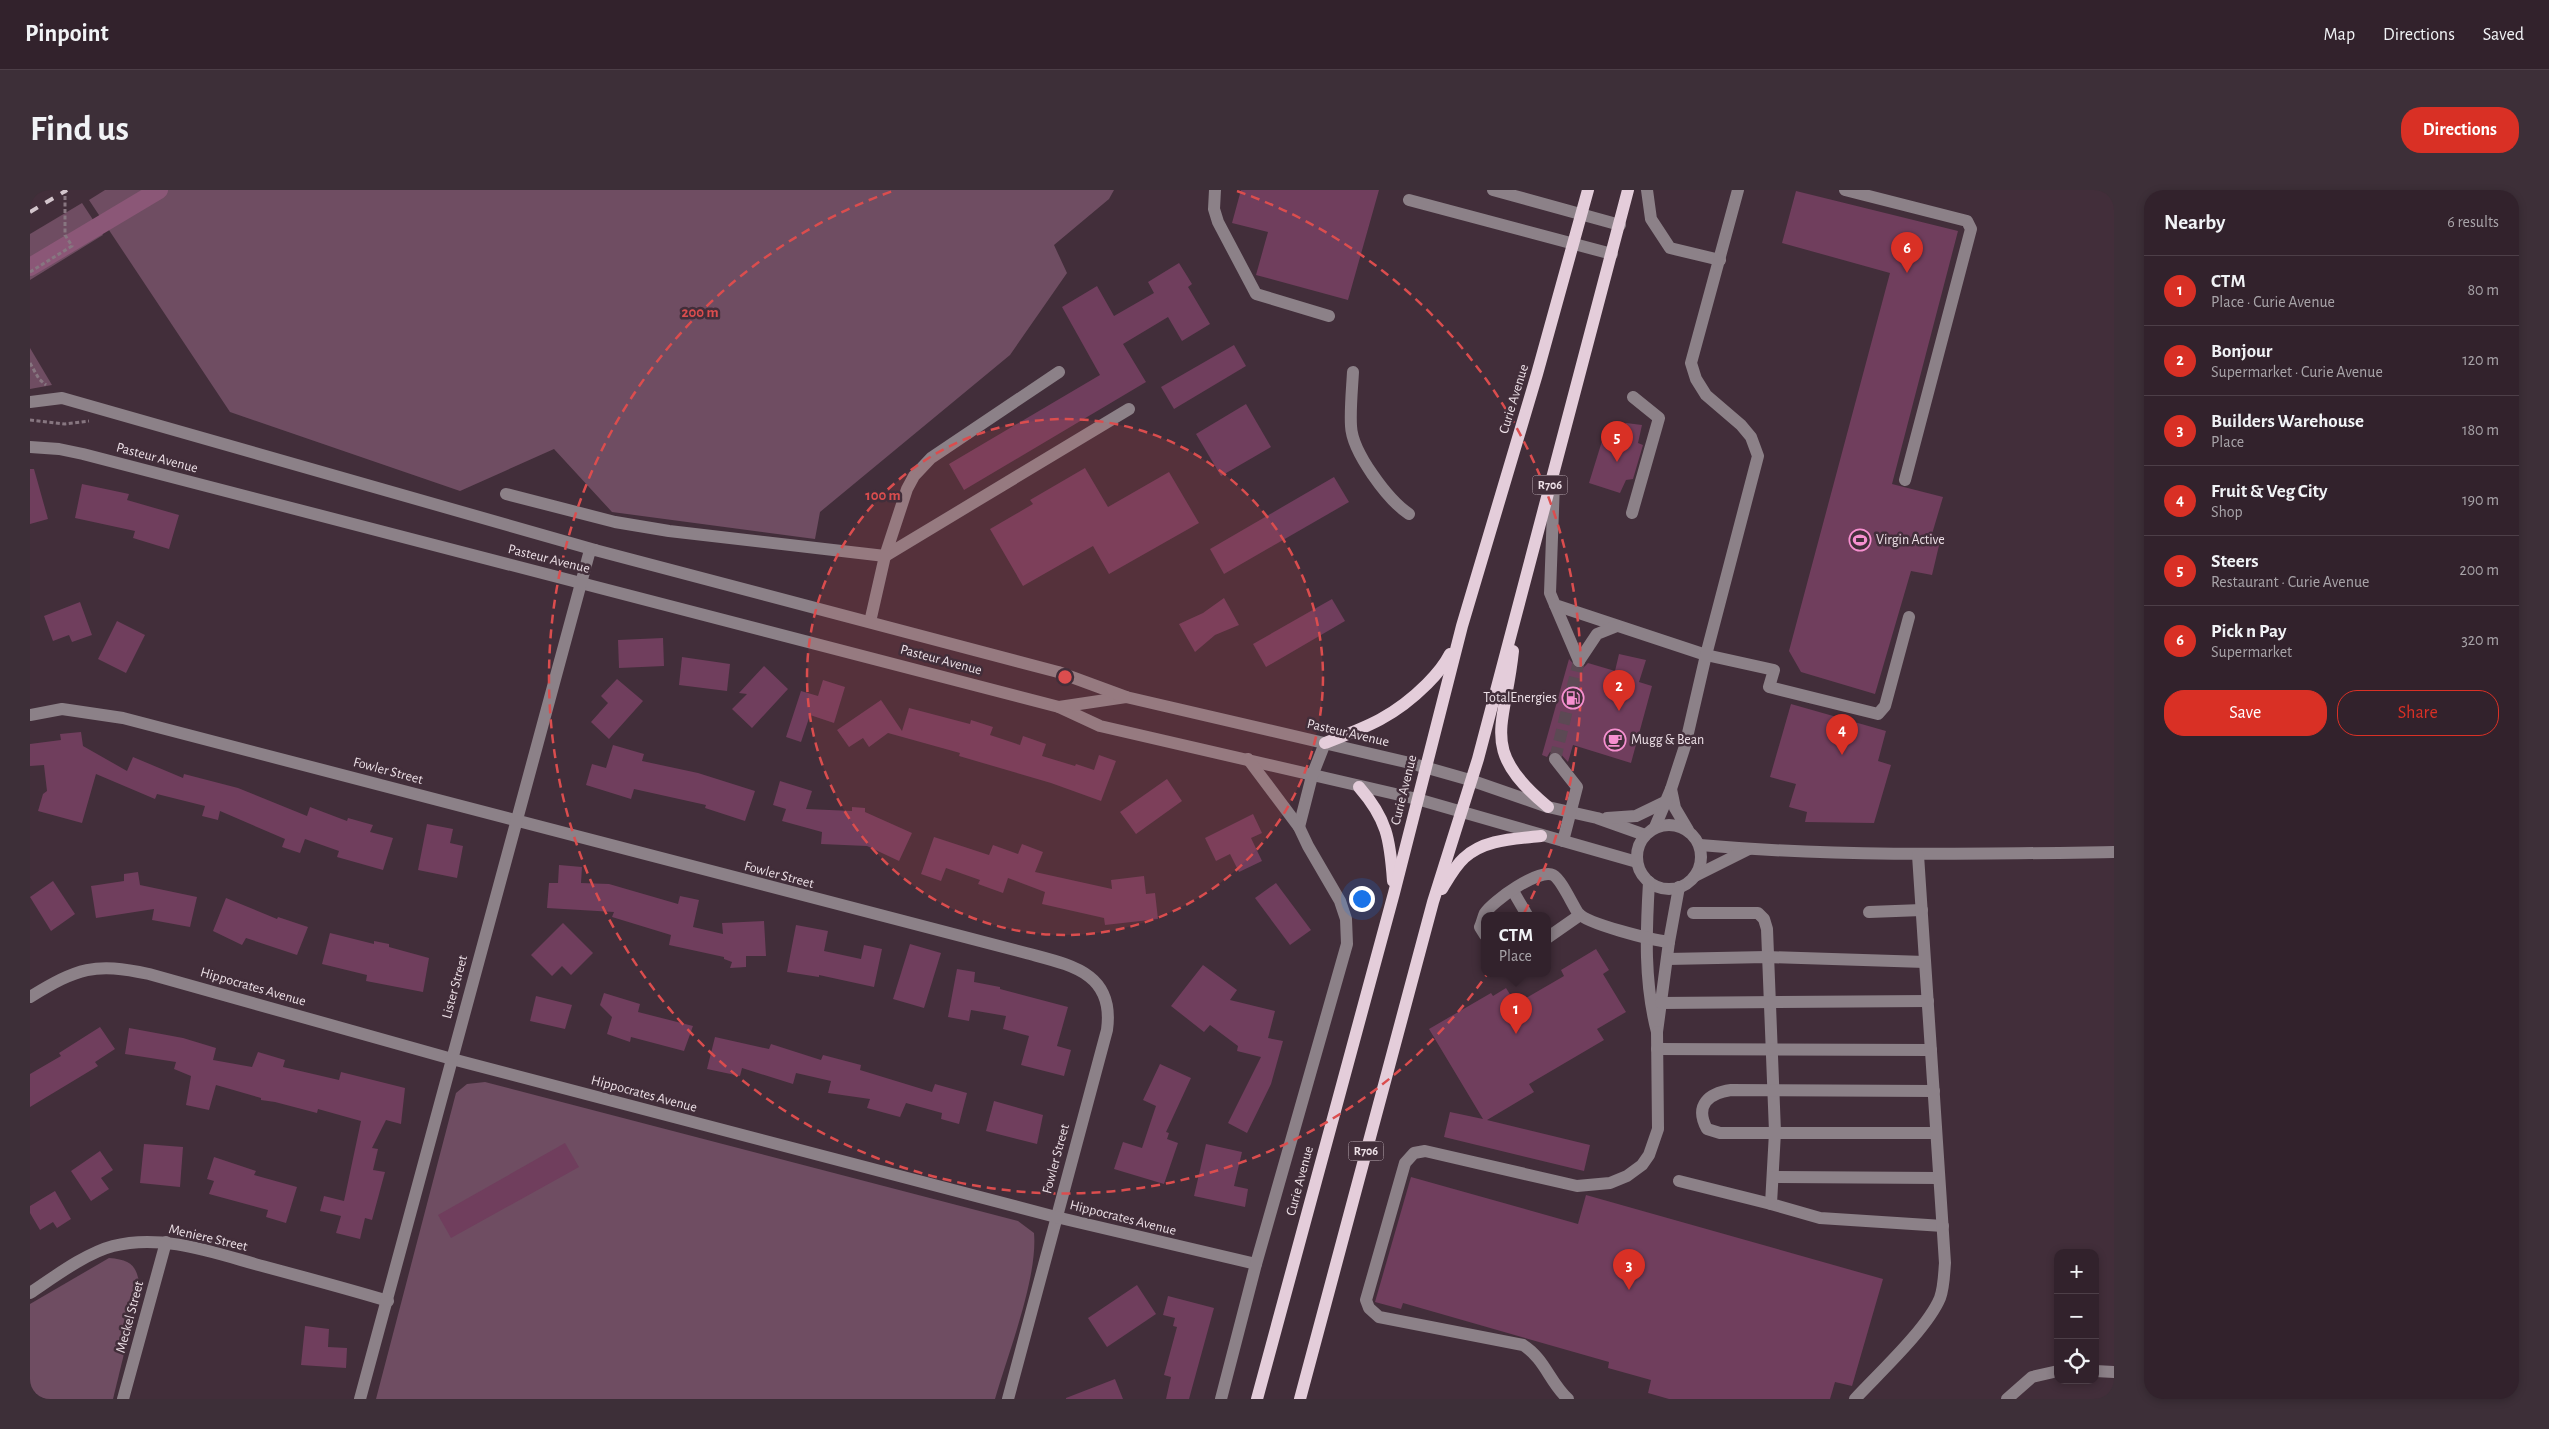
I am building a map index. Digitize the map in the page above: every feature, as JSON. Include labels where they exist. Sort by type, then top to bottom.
[{"type":"main road","name":"Curie Avenue","points":[[1257,1399],[1394,894],[1462,626],[1574,244],[1588,190]]},
{"type":"main road","name":"R706","points":[[1300,1399],[1433,902],[1461,812],[1518,609],[1628,190]]},
{"type":"main road","points":[[1518,609],[1511,669],[1500,732],[1501,748],[1511,769],[1524,787],[1548,807]]},
{"type":"main road","points":[[1325,743],[1383,720],[1410,702],[1446,662],[1462,626]]},
{"type":"main road","points":[[1359,787],[1374,804],[1382,819],[1391,855],[1394,894]]},
{"type":"main road","points":[[1433,902],[1458,864],[1470,852],[1498,842],[1541,836]]},
{"type":"street","points":[[1215,190],[1214,209],[1218,222],[1256,294],[1329,316]]},
{"type":"street","points":[[1493,190],[1620,225]]},
{"type":"street","points":[[1647,190],[1651,219],[1670,248],[1720,260]]},
{"type":"street","points":[[1738,190],[1691,363],[1696,379],[1706,395],[1741,425],[1751,438],[1758,456],[1706,655],[1685,746],[1669,795],[1650,831],[1638,848],[1637,862],[1649,882],[1658,887],[1679,887],[1695,876],[1749,849]]},
{"type":"street","points":[[1845,190],[1967,221],[1971,229],[1905,480]]},
{"type":"street","points":[[1409,200],[1612,254]]},
{"type":"street","points":[[870,622],[885,556],[914,476],[931,458],[1059,372]]},
{"type":"street","points":[[1353,372],[1350,427],[1353,439],[1386,495],[1409,514]]},
{"type":"street","points":[[1632,513],[1659,418],[1633,397]]},
{"type":"street","points":[[30,402],[62,398],[595,550],[1058,672],[1126,697]]},
{"type":"street","points":[[506,494],[615,522],[669,531],[885,556],[1129,408]]},
{"type":"street","name":"Pasteur Avenue","points":[[30,447],[59,448],[579,582],[1059,706],[1100,726],[1417,799],[1637,862]]},
{"type":"street","points":[[1554,472],[1550,593],[1579,661],[1597,634],[1617,626]]},
{"type":"street","name":"Lister Street","points":[[360,1399],[579,582],[588,552],[595,550]]},
{"type":"street","points":[[1555,605],[1706,655],[1774,670],[1769,687],[1874,714],[1880,712],[1885,706],[1909,617]]},
{"type":"street","name":"Pasteur Avenue","points":[[1059,706],[1126,697],[1425,768],[1470,780],[1548,807],[1597,818]]},
{"type":"street","name":"Fowler Street","points":[[30,715],[62,709],[123,718],[873,915],[1026,953],[1082,970],[1099,985],[1103,992],[1108,1007],[1109,1020],[1008,1399]]},
{"type":"street","points":[[1300,827],[1312,776],[1325,743]]},
{"type":"street","name":"Curie Avenue","points":[[1221,1399],[1256,1264],[1347,944],[1346,919],[1340,901],[1300,827],[1248,759]]},
{"type":"street","points":[[1555,759],[1577,787],[1563,841]]},
{"type":"street","points":[[1597,818],[1636,816],[1669,795]]},
{"type":"street","points":[[1669,795],[1688,830],[1700,845],[1702,855],[1695,876]]},
{"type":"street","points":[[1597,818],[1650,831],[1667,824],[1678,825],[1688,830]]},
{"type":"street","points":[[1700,845],[1749,849],[1918,855],[2114,852]]},
{"type":"street","points":[[1855,1399],[1924,1324],[1936,1306],[1941,1296],[1945,1263],[1918,855]]},
{"type":"street","points":[[1486,912],[1495,902],[1533,877],[1546,873],[1554,876],[1580,915],[1646,939],[1668,942]]},
{"type":"street","points":[[1649,882],[1646,939],[1649,1002],[1657,1032]]},
{"type":"street","points":[[1568,1399],[1559,1390],[1537,1356],[1523,1345],[1379,1317],[1369,1308],[1366,1300],[1405,1163],[1410,1155],[1424,1151],[1576,1186],[1610,1184],[1627,1176],[1642,1165],[1649,1155],[1658,1128],[1657,1032],[1668,942],[1679,887]]},
{"type":"street","points":[[1513,891],[1525,912]]},
{"type":"street","points":[[1869,912],[1922,910]]},
{"type":"street","points":[[1693,914],[1758,913],[1764,919],[1767,929],[1770,1048],[1775,1132],[1772,1204]]},
{"type":"street","points":[[1551,935],[1580,915]]},
{"type":"street","points":[[1667,959],[1767,957],[1925,962]]},
{"type":"street","name":"Hippocrates Avenue","points":[[30,997],[58,980],[89,968],[116,967],[149,974],[452,1059],[1056,1217],[1256,1264]]},
{"type":"street","points":[[1661,1003],[1928,1001]]},
{"type":"street","points":[[1658,1049],[1931,1050]]},
{"type":"street","points":[[1934,1091],[1716,1092],[1709,1097],[1703,1109],[1703,1122],[1707,1129],[1720,1133],[1936,1133]]},
{"type":"street","points":[[1773,1177],[1939,1178]]},
{"type":"street","points":[[1679,1181],[1820,1218],[1943,1226]]},
{"type":"street","name":"Meniere Street","points":[[30,1293],[72,1266],[111,1246],[129,1243],[166,1242],[388,1300]]},
{"type":"street","name":"Meckel Street","points":[[123,1399],[166,1242]]},
{"type":"street","points":[[2099,1371],[2114,1372]]},
{"type":"street","points":[[2007,1399],[2032,1377],[2054,1372]]},
{"type":"path","points":[[30,272],[72,246],[65,235],[65,190]]},
{"type":"path","points":[[30,363],[39,379],[62,398]]},
{"type":"path","points":[[30,420],[65,424],[92,421]]},
{"type":"shaded area","points":[[105,190],[1114,190],[1109,199],[1054,245],[1067,273],[1010,355],[820,512],[815,539],[612,512],[554,449],[460,491],[230,412],[89,200]]},
{"type":"shaded area","points":[[82,203],[103,235],[30,280],[30,234]]},
{"type":"shaded area","points":[[30,348],[52,385],[30,389]]},
{"type":"shaded area","points":[[485,1082],[1018,1221],[1034,1233],[1034,1251],[1021,1316],[995,1399],[376,1399],[456,1093],[467,1084]]},
{"type":"shaded area","points":[[109,1258],[123,1260],[132,1265],[137,1274],[140,1288],[113,1399],[30,1399],[30,1304]]},
{"type":"building","points":[[1241,190],[1379,190],[1348,300],[1256,275],[1268,232],[1232,223]]},
{"type":"building","points":[[1796,191],[1958,231],[1892,484],[1943,497],[1932,534],[1941,537],[1932,575],[1911,571],[1875,694],[1801,672],[1789,651],[1890,273],[1782,243]]},
{"type":"building","points":[[1179,263],[1192,284],[1188,287],[1210,324],[1182,341],[1168,317],[1123,344],[1146,382],[964,490],[949,464],[1100,375],[1062,307],[1097,286],[1114,316],[1154,293],[1148,282]]},
{"type":"building","points":[[1234,345],[1246,366],[1174,409],[1161,387]]},
{"type":"building","points":[[1246,404],[1271,447],[1221,476],[1196,434]]},
{"type":"building","points":[[1626,423],[1642,425],[1638,443],[1643,445],[1633,479],[1626,480],[1620,493],[1589,483],[1607,425],[1623,428]]},
{"type":"building","points":[[1085,468],[1108,507],[1169,472],[1199,523],[1109,574],[1093,546],[1023,586],[990,529],[1033,504],[1030,500]]},
{"type":"building","points":[[30,469],[34,469],[48,519],[30,524]]},
{"type":"building","points":[[1334,477],[1349,502],[1224,574],[1210,549]]},
{"type":"building","points":[[82,484],[129,494],[127,500],[179,515],[169,549],[133,538],[135,531],[75,518]]},
{"type":"building","points":[[1224,598],[1239,625],[1215,635],[1195,652],[1179,624],[1203,613]]},
{"type":"building","points":[[1332,599],[1345,621],[1266,667],[1253,644]]},
{"type":"building","points":[[80,602],[92,635],[72,642],[69,635],[53,641],[44,616]]},
{"type":"building","points":[[117,621],[145,635],[126,673],[98,659]]},
{"type":"building","points":[[663,638],[664,666],[619,668],[618,640]]},
{"type":"building","points":[[1619,654],[1646,660],[1639,682],[1652,686],[1631,763],[1573,745],[1568,762],[1558,751],[1550,752],[1547,757],[1542,755],[1569,659],[1578,669],[1583,668],[1588,663],[1615,671]]},
{"type":"building","points":[[682,657],[730,664],[727,691],[679,685]]},
{"type":"building","points":[[764,666],[788,689],[752,728],[732,709],[747,694],[739,693]]},
{"type":"building","points":[[617,679],[643,701],[609,739],[591,722],[608,703],[601,696]]},
{"type":"building","points":[[823,680],[845,687],[834,723],[810,715],[801,742],[786,737],[801,691],[818,696]]},
{"type":"building","points":[[881,700],[902,731],[909,708],[970,724],[971,720],[993,727],[990,735],[1020,745],[1023,736],[1046,744],[1042,756],[1075,766],[1076,764],[1094,770],[1099,755],[1116,761],[1101,801],[1051,783],[959,756],[960,753],[888,733],[869,747],[863,738],[849,747],[837,730]]},
{"type":"building","points":[[1791,704],[1886,731],[1878,761],[1891,765],[1874,823],[1805,822],[1807,812],[1789,807],[1796,784],[1770,777]]},
{"type":"building","points":[[81,732],[83,746],[127,771],[133,757],[183,778],[184,774],[238,788],[307,816],[310,807],[347,821],[348,818],[373,825],[370,832],[393,838],[383,870],[337,857],[339,851],[305,839],[300,853],[282,847],[285,839],[220,811],[218,820],[202,816],[205,806],[157,794],[155,799],[96,774],[82,823],[38,811],[43,794],[47,791],[44,765],[30,766],[30,744],[61,740],[60,734]]},
{"type":"building","points":[[613,745],[644,754],[642,761],[698,773],[755,791],[745,821],[705,808],[706,805],[634,789],[631,799],[586,785],[592,764],[606,768]]},
{"type":"building","points":[[1167,779],[1182,801],[1136,834],[1120,812]]},
{"type":"building","points":[[780,781],[812,791],[806,809],[852,811],[852,807],[865,808],[865,812],[912,833],[899,861],[867,846],[821,844],[822,832],[782,821],[786,809],[773,805]]},
{"type":"building","points":[[1253,814],[1262,833],[1251,838],[1262,861],[1239,872],[1230,854],[1216,861],[1205,838]]},
{"type":"building","points":[[427,824],[453,829],[450,843],[463,846],[457,878],[418,870]]},
{"type":"building","points":[[934,837],[989,855],[993,845],[1018,854],[1022,844],[1043,852],[1035,872],[1112,889],[1111,880],[1144,876],[1146,894],[1155,893],[1158,919],[1105,925],[1104,918],[1042,904],[1045,892],[1008,878],[1003,893],[978,884],[980,880],[946,868],[941,881],[921,874]]},
{"type":"building","points":[[559,865],[582,867],[581,883],[609,884],[678,904],[680,896],[699,900],[693,927],[723,934],[722,923],[764,921],[766,956],[746,956],[746,967],[730,968],[732,962],[724,959],[724,957],[669,945],[671,935],[612,917],[614,912],[547,908],[549,883],[558,883]]},
{"type":"building","points":[[138,872],[140,885],[197,897],[190,927],[152,920],[154,909],[96,918],[91,886],[124,881],[124,874]]},
{"type":"building","points":[[53,881],[75,914],[51,931],[30,897]]},
{"type":"building","points":[[1276,883],[1311,930],[1290,945],[1255,898]]},
{"type":"building","points":[[226,898],[277,919],[278,917],[308,927],[297,955],[246,938],[242,945],[213,931]]},
{"type":"building","points":[[563,923],[593,953],[571,975],[562,966],[552,976],[531,955]]},
{"type":"building","points":[[796,925],[828,931],[824,951],[861,959],[864,945],[882,949],[874,987],[819,975],[819,977],[787,972]]},
{"type":"building","points":[[330,933],[374,944],[374,941],[389,944],[389,947],[429,958],[423,992],[366,981],[367,975],[322,964]]},
{"type":"building","points":[[910,944],[941,953],[924,1008],[893,999]]},
{"type":"building","points":[[1596,949],[1609,970],[1603,974],[1626,1012],[1597,1029],[1604,1040],[1529,1084],[1534,1092],[1487,1120],[1590,1145],[1584,1171],[1444,1137],[1450,1112],[1483,1119],[1429,1029],[1491,993],[1493,996],[1506,988],[1516,1004],[1564,976],[1561,970]]},
{"type":"building","points":[[1203,965],[1237,990],[1230,1000],[1275,1011],[1268,1038],[1283,1041],[1271,1084],[1247,1133],[1228,1123],[1261,1057],[1237,1051],[1238,1046],[1210,1025],[1204,1032],[1171,1006]]},
{"type":"building","points":[[957,969],[975,972],[974,982],[1000,987],[1000,989],[1068,1007],[1057,1046],[1071,1050],[1064,1076],[1021,1065],[1029,1036],[1003,1029],[1006,1016],[971,1010],[969,1021],[948,1017]]},
{"type":"building","points":[[604,993],[640,1004],[638,1012],[693,1026],[684,1051],[631,1037],[630,1042],[607,1034],[612,1017],[600,1005]]},
{"type":"building","points":[[536,996],[572,1005],[565,1029],[530,1021]]},
{"type":"building","points":[[100,1027],[115,1049],[95,1062],[98,1066],[30,1107],[30,1074],[61,1056],[59,1053]]},
{"type":"building","points":[[129,1028],[183,1038],[216,1048],[213,1060],[252,1067],[258,1052],[285,1060],[283,1067],[339,1080],[341,1072],[405,1088],[401,1124],[386,1120],[372,1148],[378,1149],[373,1170],[385,1172],[372,1220],[365,1218],[360,1239],[336,1233],[341,1216],[320,1211],[324,1196],[344,1201],[361,1121],[318,1109],[317,1113],[261,1100],[261,1098],[216,1085],[209,1110],[186,1105],[191,1076],[174,1069],[176,1062],[125,1054]]},
{"type":"building","points":[[715,1037],[769,1049],[771,1044],[821,1060],[823,1055],[861,1065],[860,1070],[932,1092],[935,1084],[967,1093],[959,1124],[941,1119],[942,1113],[906,1103],[900,1117],[867,1108],[870,1099],[828,1093],[831,1081],[796,1073],[793,1084],[742,1068],[740,1076],[707,1069]]},
{"type":"building","points":[[1160,1064],[1191,1078],[1166,1132],[1169,1133],[1167,1139],[1178,1143],[1164,1184],[1114,1169],[1123,1142],[1142,1148],[1156,1106],[1143,1100]]},
{"type":"building","points":[[994,1101],[1043,1115],[1037,1144],[986,1131]]},
{"type":"building","points":[[565,1143],[579,1167],[451,1238],[438,1215]]},
{"type":"building","points":[[144,1144],[183,1147],[180,1187],[140,1183]]},
{"type":"building","points":[[1206,1144],[1242,1152],[1234,1186],[1248,1189],[1245,1207],[1194,1196]]},
{"type":"building","points":[[100,1151],[113,1170],[101,1178],[109,1189],[91,1201],[71,1171]]},
{"type":"building","points":[[214,1157],[256,1171],[254,1175],[297,1187],[286,1223],[266,1217],[268,1210],[209,1194],[214,1181],[207,1179]]},
{"type":"building","points":[[1411,1177],[1578,1224],[1586,1195],[1883,1279],[1852,1386],[1835,1382],[1830,1399],[1669,1399],[1648,1393],[1651,1380],[1608,1368],[1609,1362],[1403,1303],[1401,1309],[1375,1302]]},
{"type":"building","points":[[55,1191],[71,1219],[57,1228],[53,1222],[40,1230],[30,1213],[30,1206]]},
{"type":"building","points":[[1137,1285],[1156,1314],[1107,1347],[1088,1318]]},
{"type":"building","points":[[1168,1296],[1214,1308],[1189,1399],[1166,1399],[1171,1377],[1164,1375],[1177,1327],[1173,1326],[1175,1318],[1163,1315]]},
{"type":"building","points":[[305,1326],[329,1329],[328,1347],[347,1348],[346,1368],[301,1365]]},
{"type":"building","points":[[1115,1379],[1123,1399],[1066,1399],[1066,1398]]},
{"type":"waterway","points":[[30,267],[159,190]]},
{"type":"tunnel","points":[[1555,759],[1579,661]]},
{"type":"railway","points":[[30,212],[67,190]]},
{"type":"place","name":"Pick n Pay","points":[[1907,273]]},
{"type":"place","name":"Steers","points":[[1617,462]]},
{"type":"place","name":"Virgin Active","points":[[1860,540]]},
{"type":"place","name":"TotalEnergies","points":[[1573,698]]},
{"type":"place","name":"Bonjour","points":[[1619,711]]},
{"type":"place","name":"Mugg & Bean","points":[[1615,740]]},
{"type":"place","name":"Fruit & Veg City","points":[[1842,755]]},
{"type":"place","name":"CTM","points":[[1516,1034]]},
{"type":"place","name":"Builders Warehouse","points":[[1629,1290]]}]
